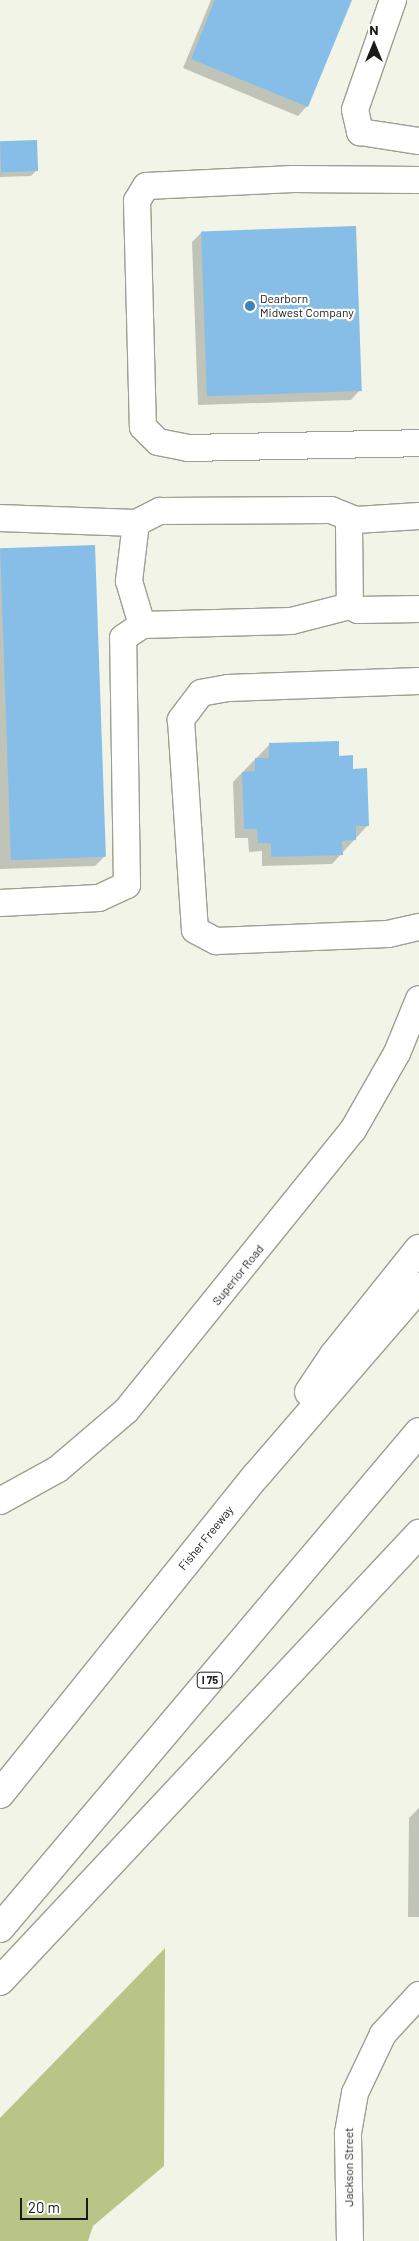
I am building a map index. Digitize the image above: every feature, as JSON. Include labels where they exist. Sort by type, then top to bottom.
[{"type":"highway","points":[[256,1476],[334,1355],[419,1249]]},
{"type":"highway","name":"Fisher Freeway","points":[[0,1794],[256,1476],[419,1287]]},
{"type":"highway","name":"I 75","points":[[0,1928],[419,1432]]},
{"type":"highway","points":[[0,1981],[419,1534]]},
{"type":"street","points":[[393,0],[355,110],[360,132],[419,141]]},
{"type":"street","points":[[419,180],[293,179],[146,186],[137,201],[143,427],[158,442],[188,448],[419,443]]},
{"type":"street","points":[[0,518],[136,523],[160,511],[331,510],[356,520],[419,516]]},
{"type":"street","points":[[350,606],[349,527],[356,520]]},
{"type":"street","points":[[136,523],[129,582],[142,625]]},
{"type":"street","points":[[0,903],[99,898],[127,886],[123,638],[142,625],[291,621],[350,606],[358,610],[419,609]]},
{"type":"street","points":[[419,681],[228,688],[201,693],[182,720],[195,930],[216,941],[388,934],[419,927]]},
{"type":"street","name":"Superior Road","points":[[0,1501],[58,1469],[126,1411],[353,1130],[397,1053],[419,999]]},
{"type":"street","name":"Jackson Street","points":[[350,2241],[348,2133],[354,2093],[383,2034],[419,1995]]},
{"type":"green space","points":[[165,1948],[164,2166],[93,2226],[88,2241],[0,2241],[0,2118]]},
{"type":"building","points":[[215,0],[352,0],[308,107],[191,59]]},
{"type":"building","points":[[37,140],[38,171],[1,172],[0,141]]},
{"type":"building","points":[[356,226],[362,391],[207,396],[201,231]]},
{"type":"building","points":[[95,545],[106,857],[11,860],[0,548]]},
{"type":"building","points":[[339,741],[339,756],[353,755],[353,769],[367,768],[369,826],[356,826],[356,840],[342,841],[343,855],[271,857],[271,843],[258,843],[257,829],[244,829],[242,772],[255,771],[255,758],[269,758],[269,743]]},
{"type":"place","name":"Dearborn Midwest Company","points":[[250,306]]}]
